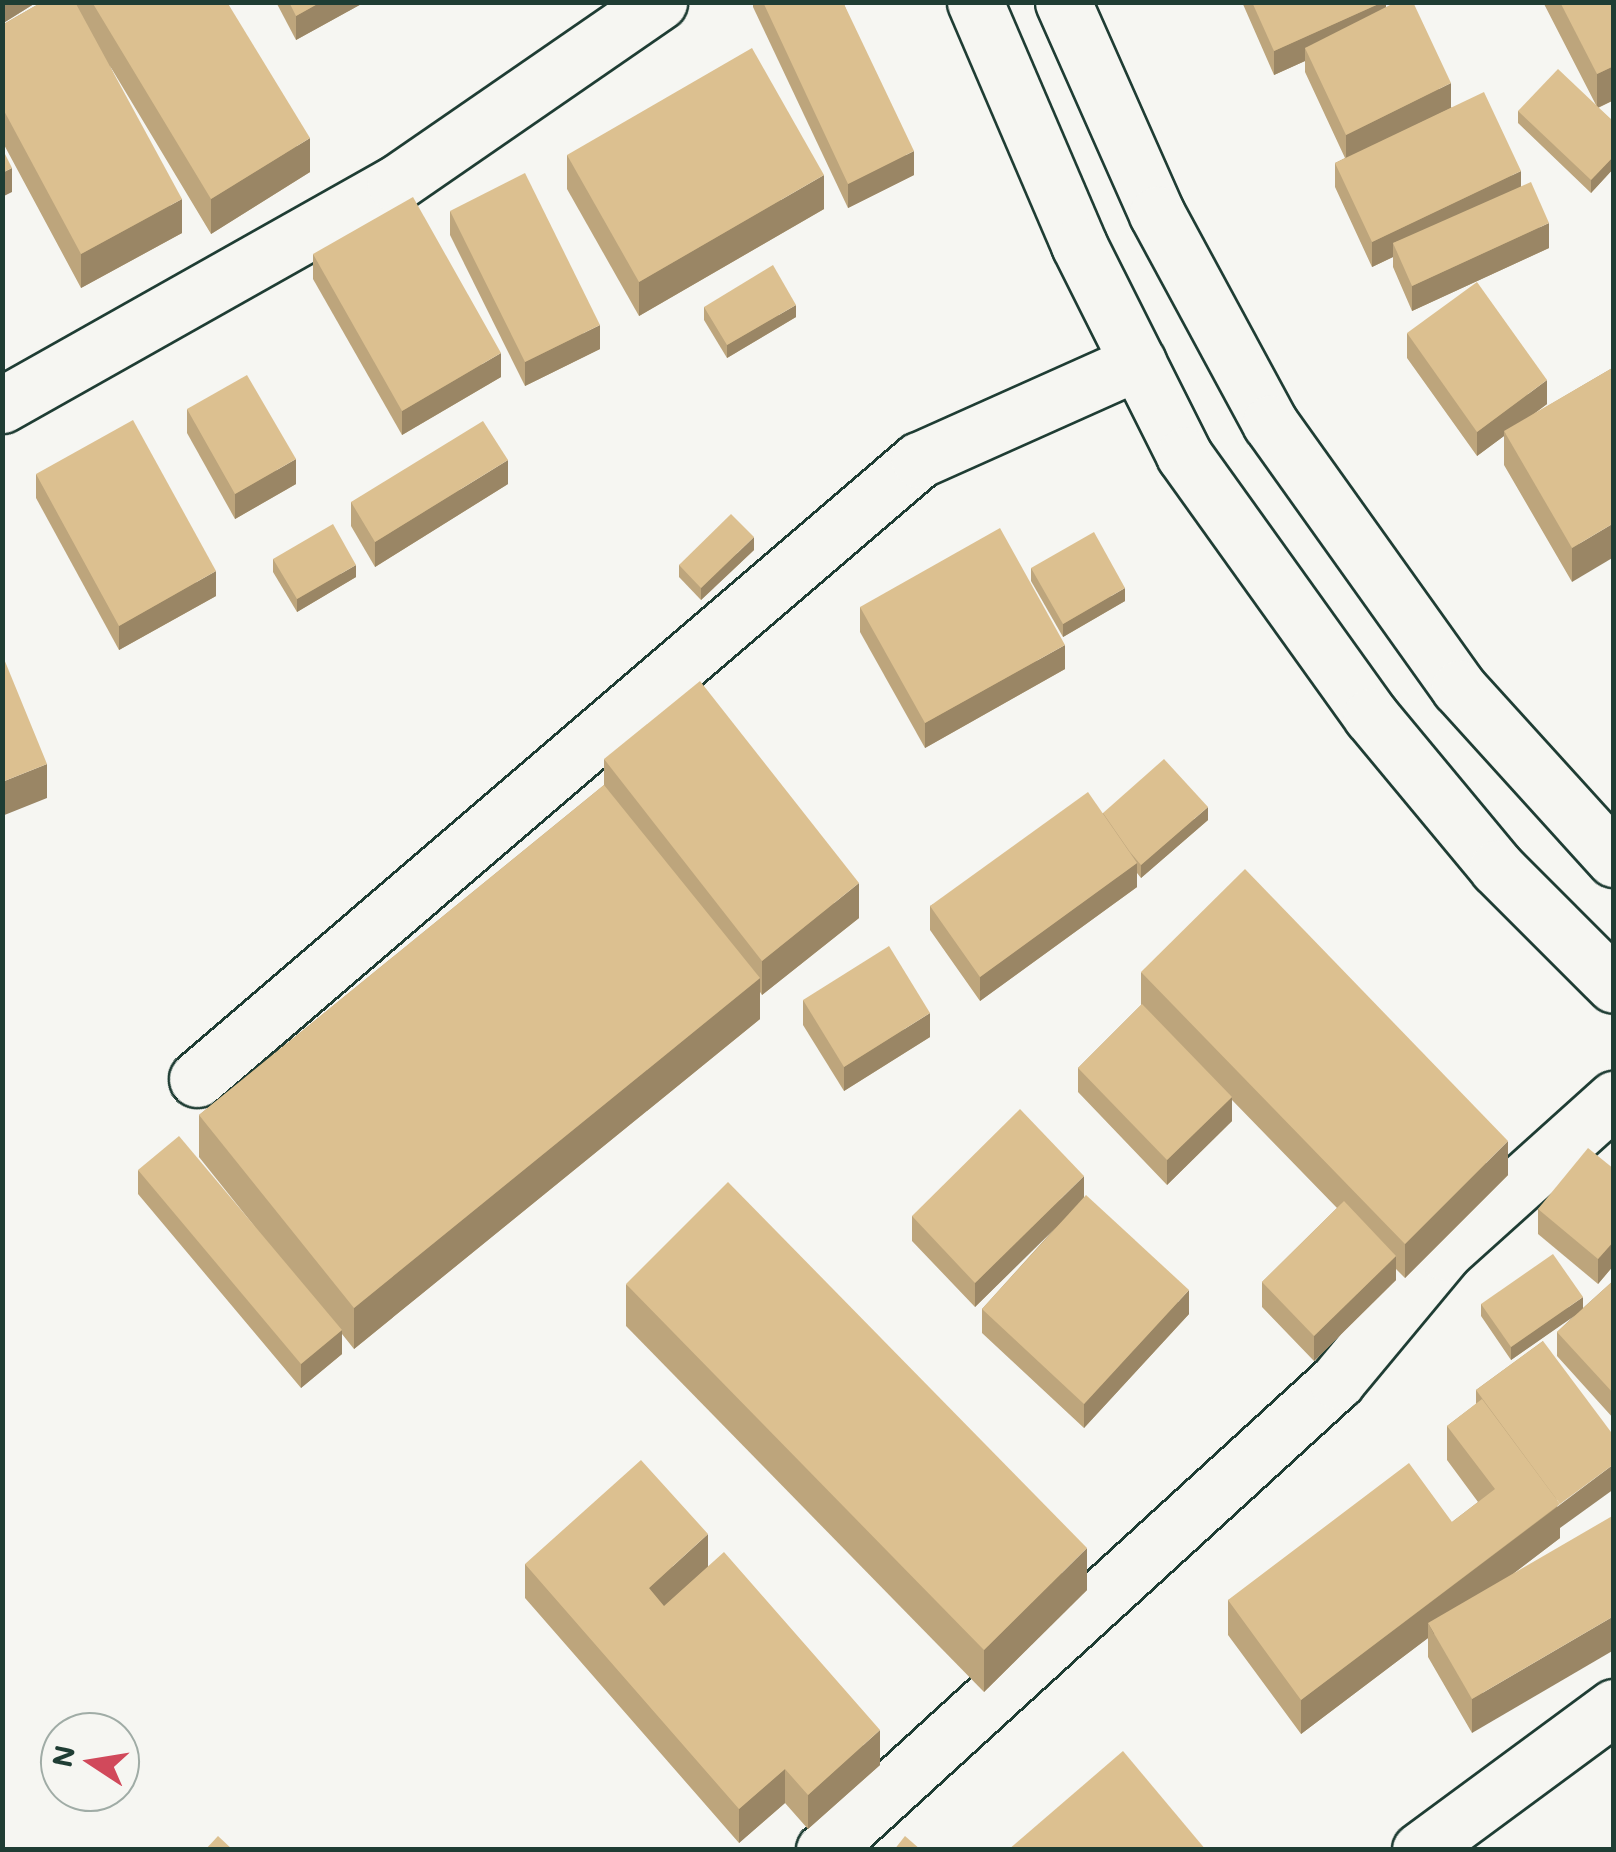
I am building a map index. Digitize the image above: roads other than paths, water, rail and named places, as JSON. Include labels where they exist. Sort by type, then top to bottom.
[{"type":"street","points":[[2,405],[395,184],[660,2]]},
{"type":"street","points":[[975,2],[1079,245],[1184,455],[1371,716],[1498,868],[1614,985]]},
{"type":"street","points":[[1063,2],[1157,214],[1270,423],[1460,688],[1614,859]]},
{"type":"street","points":[[197,1079],[919,460],[1138,362]]},
{"type":"street","points":[[824,1850],[1336,1382],[1444,1252],[1614,1099]]},
{"type":"street","points":[[1420,1850],[1614,1706]]}]
